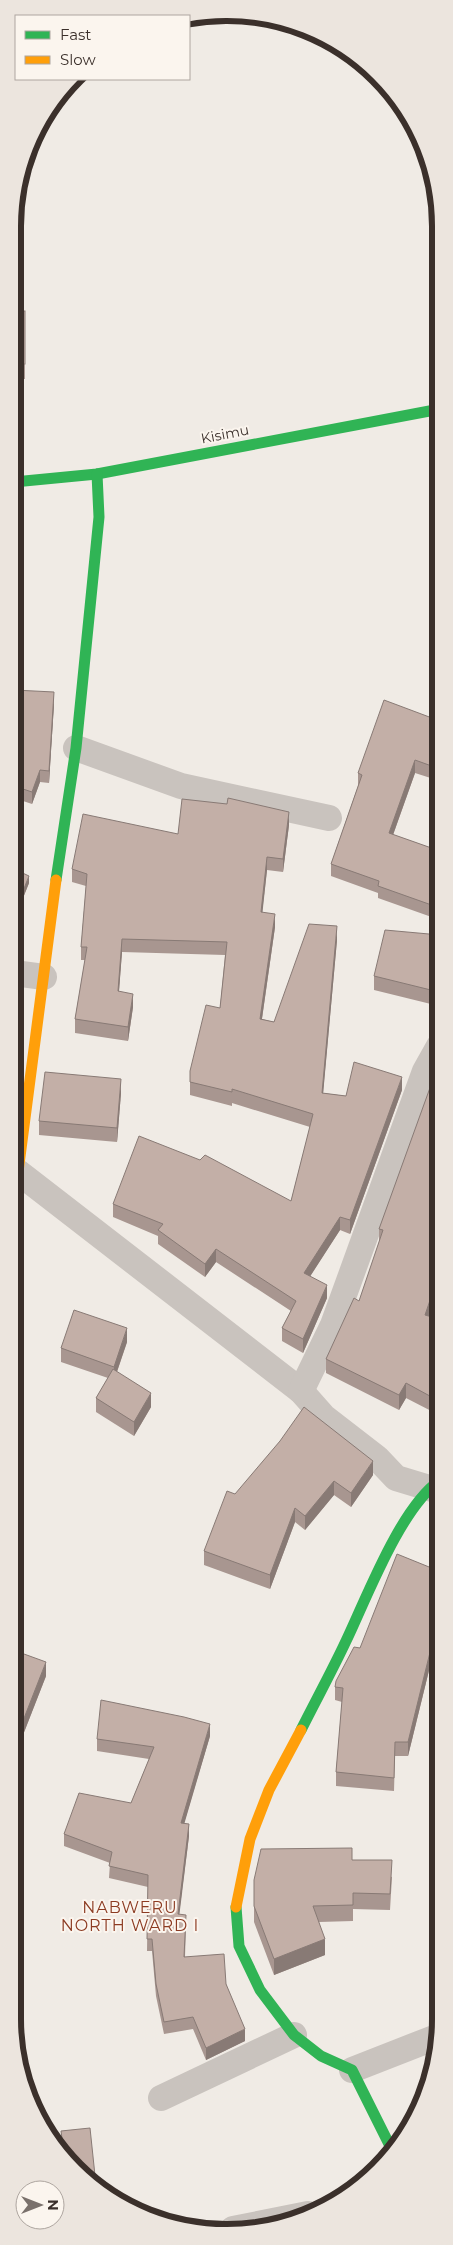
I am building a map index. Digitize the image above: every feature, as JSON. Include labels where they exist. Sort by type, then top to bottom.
[{"type":"street","name":"Kisimu","points":[[21,481],[97,474],[432,410]]},
{"type":"street","points":[[21,1137],[76,748],[99,517],[97,474]]},
{"type":"street","points":[[76,748],[181,786],[329,818]]},
{"type":"street","points":[[21,974],[44,977]]},
{"type":"street","points":[[301,1391],[333,1325],[432,1076]]},
{"type":"street","points":[[21,1183],[301,1391],[324,1418],[377,1458],[396,1478],[432,1486]]},
{"type":"street","points":[[389,2143],[352,2070],[321,2056],[294,2035],[260,1990],[239,1946],[235,1912],[250,1839],[269,1790],[337,1660],[393,1541],[432,1492]]},
{"type":"street","points":[[161,2098],[294,2035]]},
{"type":"street","points":[[352,2070],[430,2039]]},
{"type":"building","points":[[21,311],[25,311],[25,364],[21,364]]},
{"type":"building","points":[[21,690],[54,692],[49,771],[40,770],[32,792],[21,788]]},
{"type":"building","points":[[384,700],[432,718],[432,766],[415,760],[389,833],[432,848],[432,905],[378,886],[379,881],[331,864],[362,775],[358,773]]},
{"type":"building","points":[[228,798],[289,812],[283,859],[267,857],[261,912],[275,914],[260,1019],[274,1022],[309,924],[337,926],[322,1093],[346,1096],[354,1062],[402,1077],[350,1220],[340,1217],[304,1273],[327,1285],[303,1339],[282,1328],[296,1301],[216,1249],[205,1264],[158,1230],[163,1224],[113,1204],[139,1136],[200,1160],[205,1155],[291,1201],[313,1114],[232,1089],[232,1092],[190,1082],[190,1071],[206,1005],[220,1008],[227,942],[122,939],[118,991],[133,994],[128,1027],[75,1019],[87,947],[81,947],[87,874],[72,869],[83,814],[178,834],[182,799],[227,804]]},
{"type":"building","points":[[21,872],[29,876],[21,896]]},
{"type":"building","points":[[385,930],[432,934],[432,990],[374,976]]},
{"type":"building","points":[[45,1072],[121,1079],[117,1128],[39,1121]]},
{"type":"building","points":[[431,1085],[432,1294],[425,1315],[432,1317],[432,1397],[406,1383],[399,1395],[326,1359],[354,1298],[359,1301],[383,1230],[379,1229]]},
{"type":"building","points":[[74,1310],[127,1328],[114,1367],[61,1348]]},
{"type":"building","points":[[113,1369],[151,1393],[134,1422],[96,1398]]},
{"type":"building","points":[[304,1407],[373,1461],[351,1493],[334,1481],[305,1516],[295,1508],[270,1575],[204,1551],[227,1491],[235,1494],[280,1441]]},
{"type":"building","points":[[397,1554],[432,1568],[432,1644],[408,1742],[395,1742],[394,1778],[336,1772],[343,1688],[335,1687],[336,1681],[354,1647],[360,1648]]},
{"type":"building","points":[[21,1653],[46,1662],[21,1726]]},
{"type":"building","points":[[101,1700],[210,1724],[181,1823],[189,1824],[178,1914],[186,1915],[184,1957],[224,1954],[226,1984],[245,2029],[206,2048],[193,2017],[164,2022],[156,1984],[152,1939],[147,1939],[148,1875],[109,1866],[112,1852],[64,1834],[79,1793],[131,1803],[154,1747],[97,1739]]},
{"type":"building","points":[[352,1848],[352,1860],[392,1860],[390,1894],[353,1893],[353,1905],[313,1906],[325,1939],[274,1959],[254,1906],[254,1880],[261,1849]]},
{"type":"building","points":[[90,2128],[95,2176],[72,2154],[62,2141],[61,2131]]},
{"type":"traffic: fast","points":[[21,481],[97,474],[432,411]]},
{"type":"traffic: fast","points":[[56,880],[76,748],[99,517],[97,474]]},
{"type":"traffic: fast","points":[[301,1730],[341,1652],[374,1578],[398,1532],[411,1512],[432,1488]]},
{"type":"traffic: fast","points":[[236,1907],[239,1946],[260,1990],[294,2035],[321,2056],[352,2070],[389,2143]]},
{"type":"traffic: slow","points":[[21,1149],[56,880]]},
{"type":"traffic: slow","points":[[236,1907],[250,1839],[269,1790],[301,1730]]},
{"type":"district","name":"NABWERU NORTH WARD I","points":[[130,1916]]}]
